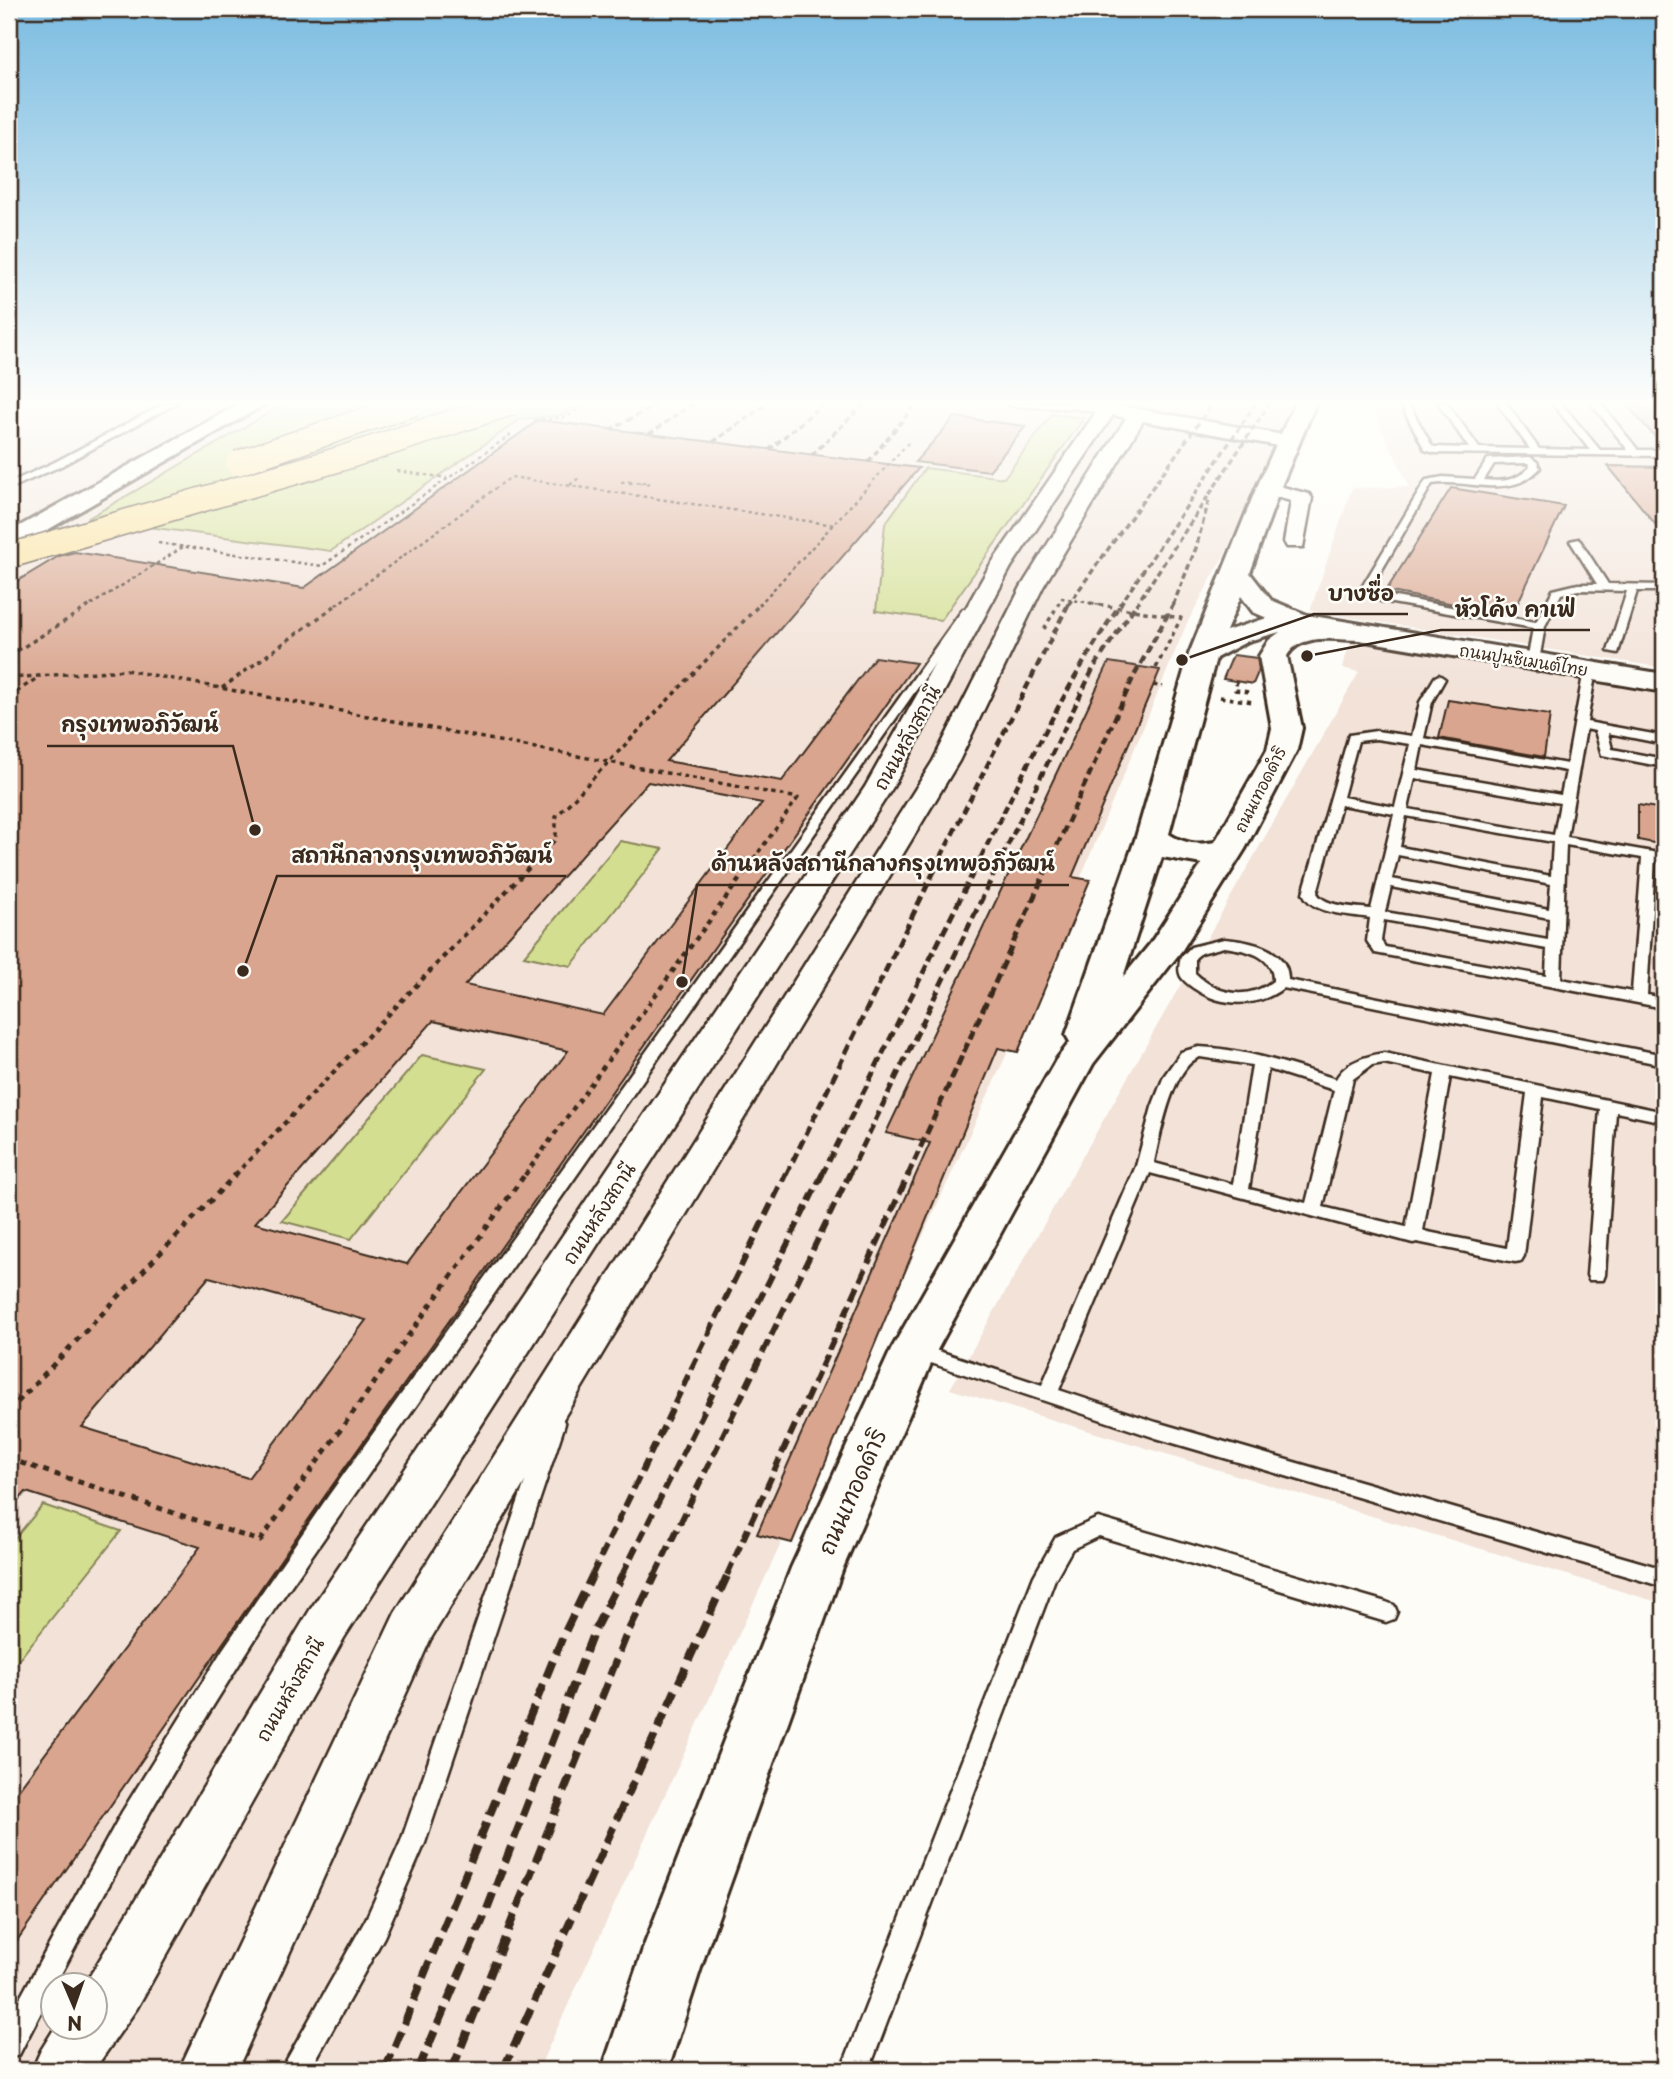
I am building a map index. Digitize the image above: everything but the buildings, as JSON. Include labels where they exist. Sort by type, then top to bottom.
[{"type":"highway","points":[[9,533],[118,500]]},
{"type":"highway","points":[[9,556],[200,500]]},
{"type":"street","points":[[9,542],[84,500]]},
{"type":"street","name":"ถนนหลังสถานี","points":[[108,2000],[327,1624],[879,787],[1000,567],[1043,500]]},
{"type":"street","points":[[208,2070],[412,1628],[946,761],[1032,587],[1066,500]]},
{"type":"street","name":"ถนนเทอดดำริ","points":[[635,2070],[676,1945],[817,1568],[914,1350],[1076,1060],[1152,837],[1203,654],[1264,500]]},
{"type":"street","points":[[1295,542],[1302,500]]},
{"type":"street","points":[[1237,573],[1262,606],[1301,622]]},
{"type":"street","points":[[1203,654],[1257,627],[1270,623],[1301,622]]},
{"type":"street","name":"ถนนปูนซิเมนต์ไทย","points":[[1301,622],[1664,683]]},
{"type":"street","name":"ถนนเทอดดำริ","points":[[1076,1060],[1176,953],[1282,750],[1287,728],[1273,656],[1277,646],[1287,638],[1306,633],[1358,632]]},
{"type":"street","name":"ถนนเทอดดำริ","points":[[1152,837],[1165,847],[1182,854],[1208,855],[1228,849]]},
{"type":"street","name":"ถนนเทอดดำริ","points":[[615,2070],[676,1945]]},
{"type":"street","name":"ถนนหลังสถานี","points":[[61,2070],[81,2040]]},
{"type":"lane","points":[[1418,500],[1367,587],[1371,593],[1381,598],[1539,626]]},
{"type":"lane","points":[[1575,541],[1604,587]]},
{"type":"lane","points":[[9,2045],[71,1924],[157,1775],[265,1604],[701,988],[841,783],[1000,567]]},
{"type":"lane","points":[[1533,661],[1539,626],[1557,592],[1564,589],[1604,587],[1664,588]]},
{"type":"lane","points":[[1614,651],[1633,587]]},
{"type":"lane","points":[[1553,981],[1560,839],[1590,670]]},
{"type":"lane","points":[[1439,679],[1426,702],[1384,882],[1374,940],[1380,950],[1664,1003]]},
{"type":"lane","points":[[1582,725],[1664,740]]},
{"type":"lane","points":[[1601,729],[1606,752],[1664,763]]},
{"type":"lane","points":[[1555,946],[1322,905],[1313,900],[1310,893],[1353,738],[1376,735],[1574,769]]},
{"type":"lane","points":[[1409,773],[1568,800]]},
{"type":"lane","points":[[1336,800],[1657,857],[1639,999]]},
{"type":"lane","points":[[1392,850],[1558,881]]},
{"type":"lane","points":[[1384,882],[1556,915]]},
{"type":"lane","points":[[1280,984],[1282,974],[1278,965],[1256,949],[1224,943],[1176,953],[1187,974],[1204,990],[1218,995],[1233,998],[1262,996],[1280,984],[1664,1060]]},
{"type":"lane","points":[[1048,1393],[1145,1166],[1179,1063],[1189,1054],[1202,1052],[1261,1061],[1342,1087]]},
{"type":"lane","points":[[1313,1212],[1345,1077],[1353,1068],[1384,1058],[1664,1117]]},
{"type":"lane","points":[[1240,1193],[1261,1061]]},
{"type":"lane","points":[[1413,1237],[1443,1072]]},
{"type":"lane","points":[[1145,1166],[1413,1237],[1515,1256],[1535,1091]]},
{"type":"lane","points":[[1596,1275],[1608,1106]]},
{"type":"lane","points":[[914,1350],[1156,1430],[1664,1578]]},
{"type":"lane","points":[[295,2070],[375,1928],[413,1843],[576,1362]]},
{"type":"lane","points":[[855,2070],[1045,1576],[1064,1543],[1098,1527],[1386,1612]]},
{"type":"lane","points":[[73,2070],[88,2040]]},
{"type":"path","points":[[222,688],[479,500]]},
{"type":"path","points":[[665,500],[835,525]]},
{"type":"path","points":[[9,1411],[556,839],[556,817],[857,500]]},
{"type":"path","points":[[9,656],[184,547]]},
{"type":"path","points":[[1043,630],[1062,598],[1181,618],[1156,668]]},
{"type":"path","points":[[9,678],[126,670],[798,798],[260,1541],[9,1459]]},
{"type":"path","points":[[9,697],[41,676]]},
{"type":"path","points":[[1237,681],[1235,690],[1245,692]]},
{"type":"shaded area","points":[[9,500],[1249,500],[1225,554],[1187,623],[1009,1049],[538,2070],[9,2070]]},
{"type":"shaded area","points":[[1348,500],[1664,500],[1664,668],[1310,611]]},
{"type":"shaded area","points":[[1352,638],[1664,694],[1664,1604],[950,1389],[1359,672],[1342,668]]},
{"type":"green space","points":[[120,500],[404,500],[331,551],[87,519]]},
{"type":"green space","points":[[902,500],[1026,500],[941,620],[876,611],[885,524]]},
{"type":"green space","points":[[620,841],[663,849],[571,966],[524,956]]},
{"type":"green space","points":[[422,1055],[486,1069],[351,1239],[282,1221]]},
{"type":"green space","points":[[43,1505],[121,1531],[9,1672],[9,1545]]},
{"type":"railway","points":[[1068,605],[1143,500]]},
{"type":"railway","points":[[1120,605],[1191,500]]},
{"type":"railway","points":[[1136,605],[1206,500]]},
{"type":"railway","points":[[1173,604],[1196,548],[1209,500]]},
{"type":"railway","points":[[942,855],[1069,603]]},
{"type":"railway","points":[[622,1575],[1030,759],[1101,633],[1121,603]]},
{"type":"railway","points":[[1002,857],[1094,667],[1137,603]]},
{"type":"railway","points":[[1052,857],[1133,678],[1173,604]]},
{"type":"railway","points":[[786,1175],[942,855]]},
{"type":"railway","points":[[849,1175],[1003,855]]},
{"type":"railway","points":[[908,1175],[1053,855]]},
{"type":"railway","points":[[592,1575],[786,1173]]},
{"type":"railway","points":[[655,1575],[850,1173]]},
{"type":"railway","points":[[727,1575],[909,1173]]},
{"type":"railway","points":[[385,2070],[563,1636],[593,1574]]},
{"type":"railway","points":[[418,2070],[484,1917],[594,1631],[623,1574]]},
{"type":"railway","points":[[452,2070],[626,1636],[656,1574]]},
{"type":"railway","points":[[503,2070],[728,1574]]},
{"type":"place","name":"หัวโค้ง คาเฟ่","points":[[1307,656]]},
{"type":"place","name":"บางซื่อ","points":[[1182,660]]},
{"type":"place","name":"กรุงเทพอภิวัฒน์","points":[[255,830]]},
{"type":"place","name":"สถานีกลางกรุงเทพอภิวัฒน์","points":[[243,971]]},
{"type":"place","name":"ด้านหลังสถานีกลางกรุงเทพอภิวัฒน์","points":[[682,982]]}]
